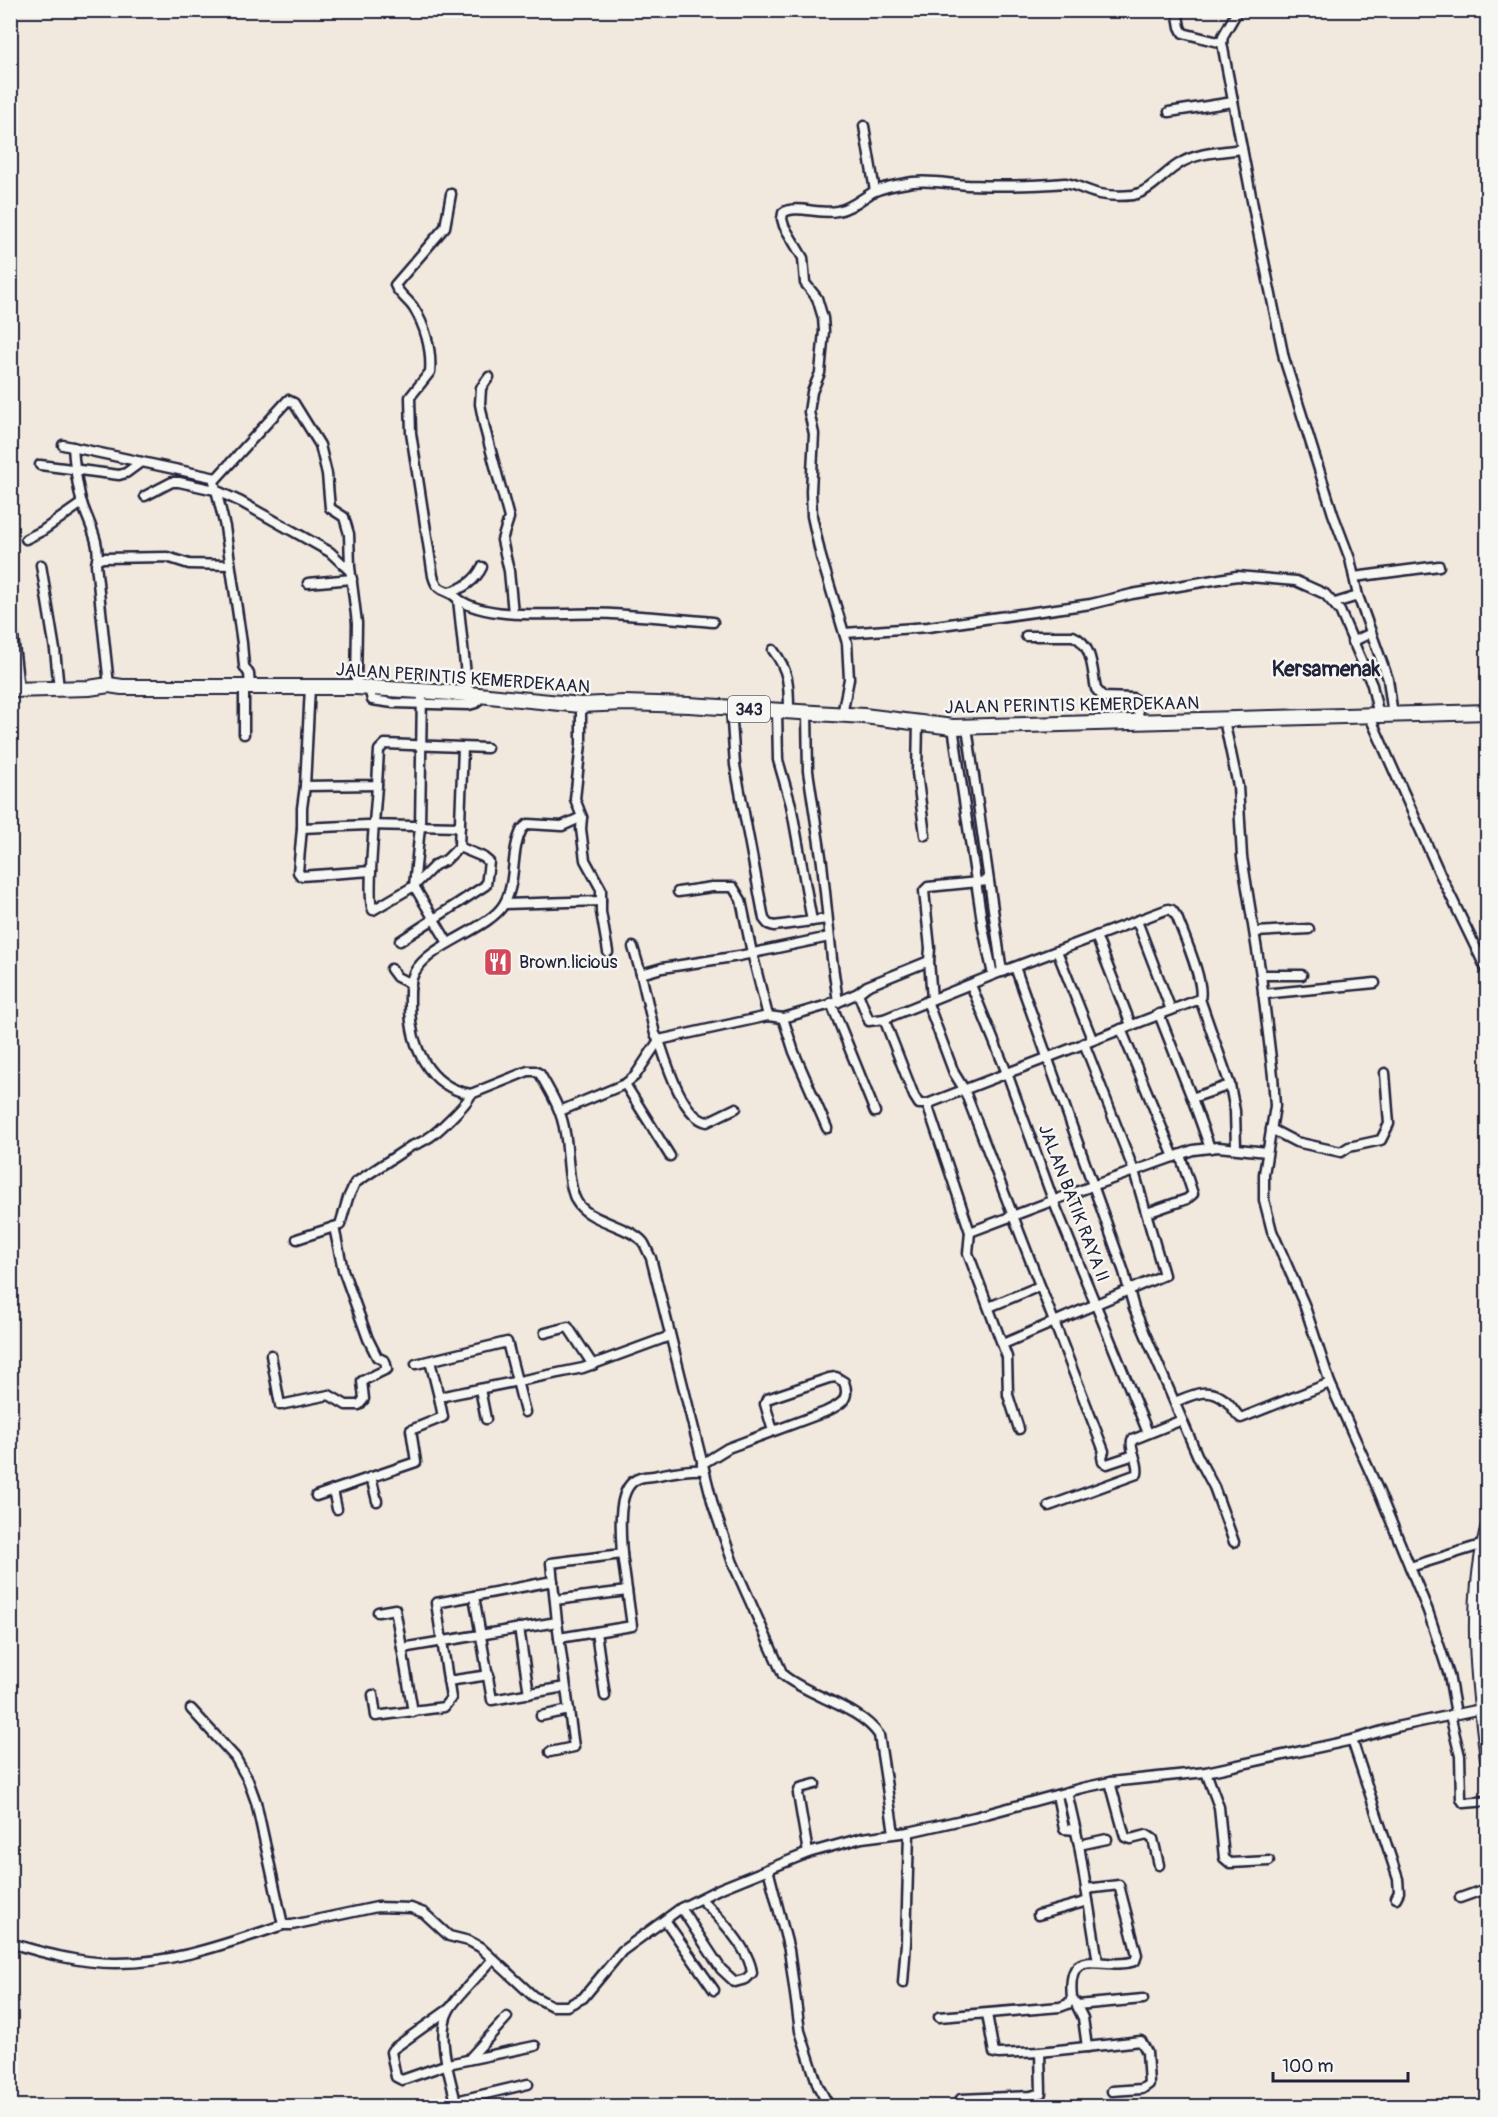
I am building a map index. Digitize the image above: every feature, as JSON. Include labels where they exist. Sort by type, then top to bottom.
[{"type":"main road","name":"JALAN PERINTIS KEMERDEKAAN","points":[[15,690],[109,685],[362,688],[422,697],[475,694],[581,705],[624,703],[731,708],[842,715],[960,727],[1488,712]]},
{"type":"main road","points":[[1488,1529],[1484,1544],[1475,1630],[1482,1664],[1481,1708],[1488,1759]]},
{"type":"street","points":[[1177,10],[1183,33],[1222,43]]},
{"type":"street","points":[[1238,10],[1223,36],[1222,43],[1284,358],[1333,514],[1350,559],[1358,596],[1388,679],[1380,716]]},
{"type":"street","points":[[1169,112],[1233,102]]},
{"type":"street","points":[[864,126],[875,191]]},
{"type":"street","points":[[842,715],[849,679],[848,653],[845,633],[822,557],[812,508],[814,434],[809,412],[812,392],[820,373],[823,318],[821,306],[803,279],[805,269],[803,258],[782,219],[783,213],[796,208],[826,213],[844,209],[875,191],[896,185],[928,181],[1016,186],[1065,183],[1075,184],[1100,195],[1130,195],[1151,186],[1185,160],[1242,149]]},
{"type":"street","points":[[452,194],[445,227],[395,285],[424,327],[428,343],[429,372],[410,397],[411,433],[436,586],[474,607],[513,613],[611,614],[713,622]]},
{"type":"street","points":[[489,377],[481,388],[480,404],[486,436],[509,518],[502,540],[509,571],[513,613]]},
{"type":"street","points":[[215,484],[286,401],[292,400],[320,445],[327,474],[329,506],[345,520],[349,534],[350,569],[362,688]]},
{"type":"street","points":[[63,445],[176,469],[215,484],[241,502],[330,552],[350,569]]},
{"type":"street","points":[[73,447],[74,469],[96,545],[109,685]]},
{"type":"street","points":[[40,465],[119,475],[126,473],[141,462]]},
{"type":"street","points":[[172,482],[176,469]]},
{"type":"street","points":[[145,496],[172,482],[215,484]]},
{"type":"street","points":[[215,484],[225,527],[244,666],[249,674],[244,734]]},
{"type":"street","points":[[26,539],[42,531],[82,503]]},
{"type":"street","points":[[98,560],[167,557],[189,564],[230,565]]},
{"type":"street","points":[[41,565],[56,650],[58,689]]},
{"type":"street","points":[[1354,578],[1439,566]]},
{"type":"street","points":[[448,592],[458,590],[474,579],[482,567]]},
{"type":"street","points":[[308,583],[350,569]]},
{"type":"street","points":[[845,633],[928,627],[1091,604],[1132,594],[1237,576],[1271,577],[1296,581],[1319,591],[1335,603],[1343,615],[1352,642],[1372,685],[1380,716],[1440,874],[1488,973]]},
{"type":"street","points":[[1335,603],[1358,596]]},
{"type":"street","points":[[458,599],[475,694]]},
{"type":"street","points":[[12,627],[15,690]]},
{"type":"street","points":[[1352,642],[1371,633]]},
{"type":"street","points":[[1026,636],[1073,636],[1079,639],[1088,649],[1099,694],[1103,697],[1136,700],[1140,723]]},
{"type":"street","points":[[772,650],[783,663],[787,675],[778,760],[791,805],[812,921]]},
{"type":"street","points":[[309,687],[305,786],[298,872],[301,876],[371,871]]},
{"type":"street","points":[[422,697],[420,826],[414,886],[448,943]]},
{"type":"street","points":[[581,705],[581,744],[575,799],[582,817],[581,829],[585,860],[601,889],[608,952]]},
{"type":"street","points":[[731,708],[735,765],[764,919],[768,924],[774,926],[827,919]]},
{"type":"street","points":[[807,713],[808,771],[822,863],[835,1002],[875,1112]]},
{"type":"street","points":[[1224,720],[1239,786],[1242,857],[1261,975],[1275,1106],[1264,1174],[1264,1200],[1272,1231],[1304,1304],[1330,1383],[1379,1492],[1428,1611],[1449,1675],[1460,1756],[1461,1799],[1464,1803],[1488,1801]]},
{"type":"street","points":[[918,722],[917,773],[925,835]]},
{"type":"street","points":[[960,727],[980,822],[995,926],[997,973]]},
{"type":"street","points":[[960,727],[967,823],[983,928],[997,973]]},
{"type":"street","points":[[463,748],[459,847],[446,860],[435,865],[414,886],[373,910],[370,905],[371,871],[381,746],[385,744],[487,748]]},
{"type":"street","points":[[305,786],[377,784]]},
{"type":"street","points":[[471,1094],[453,1088],[439,1078],[417,1052],[410,1016],[411,984],[415,972],[448,943],[481,924],[505,904],[509,896],[520,833],[524,826],[533,824],[562,826],[582,817]]},
{"type":"street","points":[[967,823],[980,822]]},
{"type":"street","points":[[302,828],[375,825],[460,827]]},
{"type":"street","points":[[400,941],[486,885],[489,862],[459,847]]},
{"type":"street","points":[[417,863],[435,865]]},
{"type":"street","points":[[988,881],[928,887],[924,891],[930,948],[930,1000],[954,1073],[964,1089],[1104,1451],[1103,1462],[1107,1464],[1134,1455]]},
{"type":"street","points":[[678,892],[712,887],[733,887],[741,900],[768,1016]]},
{"type":"street","points":[[505,904],[601,901]]},
{"type":"street","points":[[858,993],[869,1021],[884,1019],[997,973],[1168,909],[1175,913],[1202,988],[1200,999],[1230,1085],[1235,1111],[1236,1148]]},
{"type":"street","points":[[1137,921],[1171,1010]]},
{"type":"street","points":[[983,928],[995,926]]},
{"type":"street","points":[[1255,932],[1309,929]]},
{"type":"street","points":[[1096,936],[1131,1025]]},
{"type":"street","points":[[641,974],[662,968],[698,964],[829,937]]},
{"type":"street","points":[[633,947],[658,1040],[675,1086],[698,1118],[707,1122],[736,1108]]},
{"type":"street","points":[[1003,1344],[1164,1275],[1134,1171],[1057,951]]},
{"type":"street","points":[[560,1112],[625,1084],[635,1076],[658,1040],[768,1016],[783,1018],[835,1002],[858,993],[867,986],[929,961]]},
{"type":"street","points":[[1015,968],[1130,1291],[1134,1308],[1198,1457],[1214,1487],[1234,1542]]},
{"type":"street","points":[[391,969],[397,977],[411,984]]},
{"type":"street","points":[[1261,975],[1302,975]]},
{"type":"street","points":[[1263,994],[1375,983]]},
{"type":"street","name":"JALAN BATIK RAYA II","points":[[971,985],[1007,1073],[1053,1200],[1148,1433]]},
{"type":"street","points":[[884,1019],[914,1096],[919,1104],[927,1104],[1200,999]]},
{"type":"street","points":[[1159,1014],[1210,1148]]},
{"type":"street","points":[[783,1018],[794,1052],[827,1128]]},
{"type":"street","points":[[1121,1029],[1193,1194],[1187,1199],[1147,1213]]},
{"type":"street","points":[[297,1239],[341,1223],[348,1198],[356,1183],[411,1146],[434,1134],[465,1105],[471,1094],[528,1071],[540,1074],[560,1112],[576,1200],[586,1211],[633,1234],[644,1242],[651,1258],[703,1467],[733,1563],[783,1675],[794,1684],[825,1698],[872,1725],[879,1735],[894,1833]]},
{"type":"street","points":[[1270,1129],[1296,1142],[1341,1152],[1381,1140],[1389,1124],[1384,1073]]},
{"type":"street","points":[[625,1084],[670,1156]]},
{"type":"street","points":[[1192,1098],[1230,1085]]},
{"type":"street","points":[[927,1104],[970,1232],[968,1252],[1003,1344],[1008,1395],[1019,1429]]},
{"type":"street","points":[[970,1232],[1193,1150],[1236,1148],[1267,1152]]},
{"type":"street","points":[[271,1355],[279,1406],[329,1395],[352,1407],[359,1405],[364,1399],[362,1381],[387,1370],[385,1361],[377,1356],[368,1339],[344,1270],[334,1227]]},
{"type":"street","points":[[989,1307],[1040,1286]]},
{"type":"street","points":[[545,1333],[568,1327],[593,1365]]},
{"type":"street","points":[[439,1397],[583,1368],[670,1336]]},
{"type":"street","points":[[416,1364],[507,1342],[525,1412]]},
{"type":"street","points":[[316,1496],[416,1462],[411,1430],[443,1418],[430,1360]]},
{"type":"street","points":[[559,1638],[632,1626],[622,1554],[621,1509],[626,1488],[639,1478],[703,1467],[728,1448],[773,1431],[839,1405],[847,1394],[844,1382],[836,1377],[829,1378],[767,1399],[765,1404],[773,1431]]},
{"type":"street","points":[[1175,1402],[1207,1392],[1224,1399],[1241,1418],[1330,1383]]},
{"type":"street","points":[[480,1389],[486,1419]]},
{"type":"street","points":[[1049,1506],[1133,1476],[1138,1470],[1131,1442],[1134,1438],[1182,1420]]},
{"type":"street","points":[[371,1477],[377,1501]]},
{"type":"street","points":[[333,1490],[337,1509]]},
{"type":"street","points":[[1410,1567],[1484,1544]]},
{"type":"street","points":[[550,1752],[574,1747],[551,1563],[622,1554]]},
{"type":"street","points":[[373,1695],[376,1716],[444,1707],[451,1698],[436,1603],[553,1581]]},
{"type":"street","points":[[555,1600],[627,1591]]},
{"type":"street","points":[[474,1596],[492,1700],[565,1687]]},
{"type":"street","points":[[378,1612],[395,1609],[413,1712]]},
{"type":"street","points":[[402,1648],[557,1622]]},
{"type":"street","points":[[519,1629],[529,1694]]},
{"type":"street","points":[[596,1632],[605,1696]]},
{"type":"street","points":[[448,1681],[489,1675]]},
{"type":"street","points":[[10,1943],[61,1957],[111,1963],[133,1963],[165,1960],[210,1949],[283,1925],[376,1907],[411,1908],[424,1913],[449,1936],[469,1941],[480,1947],[532,1996],[552,2006],[572,2006],[583,1998],[622,1951],[681,1908],[719,1889],[808,1853],[844,1842],[909,1832],[975,1817],[1110,1782],[1206,1772],[1352,1740],[1396,1727],[1481,1708]]},
{"type":"street","points":[[191,1709],[236,1757],[248,1780],[256,1802],[283,1925]]},
{"type":"street","points":[[541,1716],[569,1710]]},
{"type":"street","points":[[1352,1740],[1398,1879],[1399,1892],[1396,1898]]},
{"type":"street","points":[[1206,1772],[1219,1806],[1226,1861],[1230,1863],[1269,1861]]},
{"type":"street","points":[[1110,1782],[1125,1837],[1131,1839],[1147,1835],[1153,1839],[1159,1865]]},
{"type":"street","points":[[808,1853],[798,1794],[800,1788],[815,1784]]},
{"type":"street","points":[[1067,1792],[1079,1845],[1098,1962]]},
{"type":"street","points":[[1057,1795],[1064,1829],[1076,1830]]},
{"type":"street","points":[[903,1983],[909,1832]]},
{"type":"street","points":[[1079,1845],[1107,1839]]},
{"type":"street","points":[[768,1869],[789,1950],[800,2031],[818,2086],[829,2106]]},
{"type":"street","points":[[1086,1889],[1119,1885],[1137,1955],[1137,1959],[1133,1962],[1098,1962],[1074,1968],[1071,1976],[1074,2002],[1080,2010],[1087,2047]]},
{"type":"street","points":[[1460,1898],[1488,1888]]},
{"type":"street","points":[[681,1908],[721,1969],[735,1982],[746,1979],[752,1973],[746,1951],[719,1916],[701,1899]]},
{"type":"street","points":[[1038,1915],[1088,1901]]},
{"type":"street","points":[[665,1920],[714,1990]]},
{"type":"street","points":[[492,1960],[449,2009],[393,2049],[391,2052],[396,2077],[402,2080],[448,2064],[535,2046]]},
{"type":"street","points":[[939,2017],[1060,2007],[1074,2002],[1143,1999]]},
{"type":"street","points":[[449,2009],[443,2027],[457,2104]]},
{"type":"street","points":[[987,2014],[994,2053],[1040,2052],[1139,2040],[1144,2045],[1149,2084],[1142,2089],[1112,2091]]},
{"type":"street","points":[[469,2060],[507,2017]]},
{"type":"street","points":[[961,2099],[1030,2096],[1041,2093],[1040,2052]]},
{"type":"street","points":[[442,2106],[528,2084]]},
{"type":"place","name":"Brown.licious","points":[[498,962]]},
{"type":"district","name":"Kersamenak","points":[[1326,669]]}]
